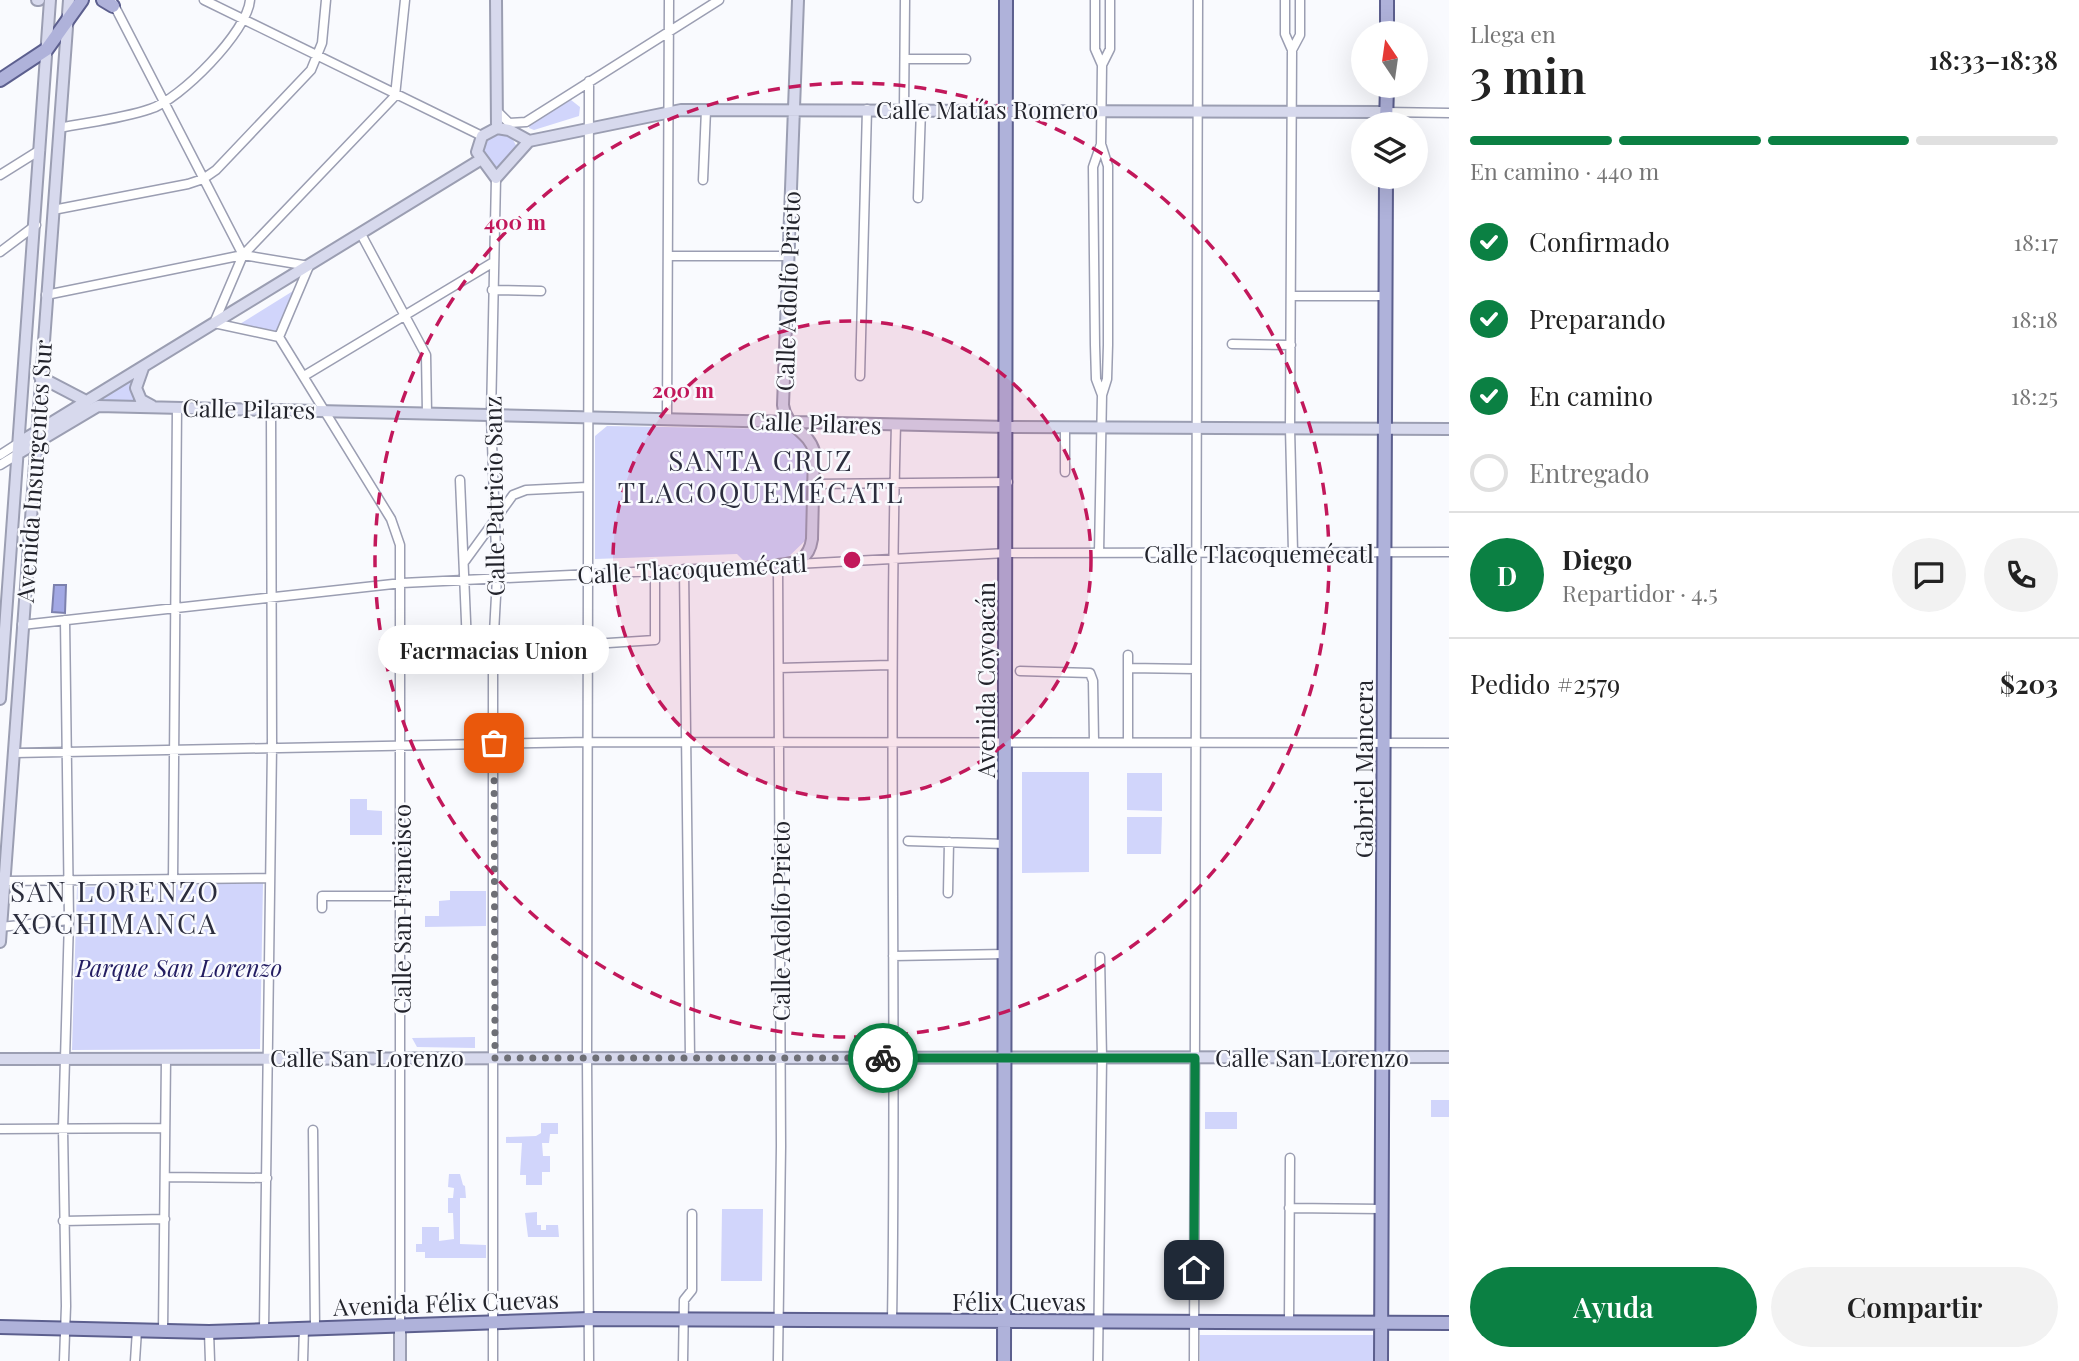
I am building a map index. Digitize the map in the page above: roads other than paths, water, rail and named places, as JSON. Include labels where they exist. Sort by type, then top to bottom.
[{"type":"main road","points":[[0,79],[47,49],[83,0]]},
{"type":"main road","name":"Avenida Coyoacán","points":[[1004,1361],[1006,0]]},
{"type":"main road","points":[[1387,0],[1387,21]]},
{"type":"main road","name":"Gabriel Mancera","points":[[1381,1361],[1386,189]]},
{"type":"main road","name":"Avenida Félix Cuevas","points":[[309,1327],[589,1319]]},
{"type":"main road","name":"Félix Cuevas","points":[[589,1319],[1449,1322]]},
{"type":"main road","points":[[0,1327],[209,1332],[309,1327]]},
{"type":"street","name":"Avenida Insurgentes Sur","points":[[0,699],[50,0]]},
{"type":"street","name":"Avenida Insurgentes Sur","points":[[0,942],[69,0]]},
{"type":"street","points":[[204,0],[395,96],[482,136]]},
{"type":"street","points":[[59,128],[150,110],[177,95],[245,20],[250,0]]},
{"type":"street","points":[[53,210],[203,179],[302,80],[319,58],[326,0]]},
{"type":"street","points":[[214,323],[243,255],[395,96],[405,0]]},
{"type":"street","points":[[496,0],[496,128]]},
{"type":"street","points":[[667,420],[669,0]]},
{"type":"street","points":[[497,111],[509,123],[526,122],[719,0]]},
{"type":"street","name":"Calle Adolfo Prieto","points":[[798,0],[783,405],[787,420],[812,444],[814,484],[809,551]]},
{"type":"street","points":[[904,109],[905,0]]},
{"type":"street","points":[[1095,0],[1095,49],[1102,65],[1101,144],[1108,166],[1108,345],[1107,379],[1102,395],[1099,553]]},
{"type":"street","points":[[1102,65],[1110,49],[1110,0]]},
{"type":"street","points":[[1194,1361],[1198,0]]},
{"type":"street","points":[[1285,0],[1285,34],[1292,50],[1290,428],[1293,552]]},
{"type":"street","points":[[1292,50],[1300,34],[1300,0]]},
{"type":"street","points":[[109,2],[243,255]]},
{"type":"street","points":[[905,59],[966,59]]},
{"type":"street","points":[[589,81],[589,1361]]},
{"type":"street","name":"Calle Matías Romero","points":[[529,141],[667,111],[794,108],[1006,109],[1292,111],[1351,115]]},
{"type":"street","points":[[860,376],[867,109]]},
{"type":"street","points":[[918,198],[921,109]]},
{"type":"street","points":[[703,180],[706,110]]},
{"type":"street","name":"Calle Matías Romero","points":[[1428,115],[1449,113]]},
{"type":"street","points":[[496,128],[509,130],[529,141],[496,178],[480,160],[478,144],[482,136],[496,128]]},
{"type":"street","points":[[1101,144],[1093,167],[1093,197],[1096,379],[1102,395]]},
{"type":"street","points":[[0,175],[40,150]]},
{"type":"street","points":[[0,465],[19,448],[86,401],[480,160]]},
{"type":"street","name":"Calle Patricio Sanz","points":[[493,1361],[493,651],[497,578],[491,416],[492,263],[496,178]]},
{"type":"street","points":[[1093,197],[1108,197]]},
{"type":"street","points":[[0,252],[36,225]]},
{"type":"street","points":[[360,234],[426,355],[427,413]]},
{"type":"street","points":[[46,295],[243,255],[309,266]]},
{"type":"street","points":[[668,256],[787,256]]},
{"type":"street","points":[[303,376],[492,263]]},
{"type":"street","points":[[214,323],[279,337],[309,266]]},
{"type":"street","points":[[1094,277],[1108,277]]},
{"type":"street","points":[[492,290],[541,291]]},
{"type":"street","points":[[1291,296],[1386,296]]},
{"type":"street","name":"Calle San Francisco","points":[[279,337],[391,519],[400,545],[400,1361]]},
{"type":"street","points":[[1232,344],[1291,345]]},
{"type":"street","points":[[1095,345],[1108,345]]},
{"type":"street","points":[[144,367],[136,388],[141,400],[155,407]]},
{"type":"street","points":[[40,377],[86,401]]},
{"type":"street","name":"Calle Pilares","points":[[37,437],[98,406],[324,409],[491,416],[787,420],[1007,427],[1449,429]]},
{"type":"street","points":[[173,880],[172,748],[177,407]]},
{"type":"street","points":[[264,1329],[272,746],[271,409]]},
{"type":"street","points":[[892,1321],[896,1058],[890,665],[896,424]]},
{"type":"street","points":[[1065,427],[1065,472]]},
{"type":"street","points":[[0,455],[19,448]]},
{"type":"street","points":[[460,480],[468,668]]},
{"type":"street","points":[[814,484],[1007,482]]},
{"type":"street","points":[[465,561],[509,497],[519,492],[587,487]]},
{"type":"street","points":[[796,564],[809,551],[814,562]]},
{"type":"street","name":"Calle Tlacoquemécatl","points":[[22,625],[174,606],[402,583],[587,572],[1007,553],[1449,552]]},
{"type":"street","name":"Calle Adolfo Prieto","points":[[778,565],[781,1058],[778,1361]]},
{"type":"street","points":[[468,652],[655,640],[655,569]]},
{"type":"street","points":[[684,569],[690,1059]]},
{"type":"street","points":[[64,1361],[63,1129],[69,920],[65,620]]},
{"type":"street","points":[[1128,655],[1128,741]]},
{"type":"street","points":[[779,668],[890,665]]},
{"type":"street","points":[[1128,668],[1196,669]]},
{"type":"street","points":[[1020,671],[1090,673],[1093,681],[1094,741]]},
{"type":"street","points":[[14,753],[589,742],[1449,743]]},
{"type":"street","points":[[908,841],[1006,844]]},
{"type":"street","points":[[948,893],[949,842]]},
{"type":"street","points":[[5,881],[68,883],[270,878]]},
{"type":"street","points":[[321,908],[322,896],[401,896]]},
{"type":"street","points":[[1,927],[69,920]]},
{"type":"street","points":[[893,956],[1006,954]]},
{"type":"street","points":[[1098,1361],[1102,1058],[1100,957]]},
{"type":"street","name":"Calle San Lorenzo","points":[[0,1059],[400,1056],[690,1059],[1449,1057]]},
{"type":"street","points":[[163,1331],[166,1058]]},
{"type":"street","points":[[0,1129],[165,1128]]},
{"type":"street","points":[[303,1361],[309,1327],[313,1130]]},
{"type":"street","points":[[1289,1323],[1290,1158]]},
{"type":"street","points":[[165,1177],[267,1178]]},
{"type":"street","points":[[1289,1208],[1382,1209]]},
{"type":"street","points":[[683,1361],[684,1300],[692,1290],[692,1214]]},
{"type":"street","points":[[63,1221],[165,1219]]},
{"type":"street","points":[[135,1361],[137,1330]]},
{"type":"street","points":[[209,1332],[210,1361]]},
{"type":"place","name":"Facrmacias Union","points":[[494,743]]},
{"type":"district","name":"SANTA CRUZ TLACOQUEMÉCATL","points":[[761,475]]},
{"type":"district","name":"SAN LORENZO XOCHIMANCA","points":[[115,906]]},
{"type":"park label","name":"Parque San Lorenzo","points":[[179,967]]}]
